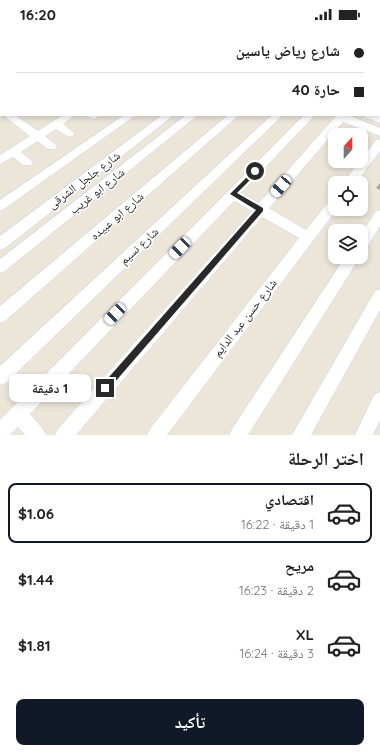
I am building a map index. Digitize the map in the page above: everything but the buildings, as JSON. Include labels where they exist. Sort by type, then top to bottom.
[{"type":"street","points":[[8,116],[52,146]]},
{"type":"street","points":[[0,206],[130,116]]},
{"type":"street","name":"شارع جلجل الشرقى","points":[[0,244],[168,116]]},
{"type":"street","name":"شارع ابو غريب","points":[[0,267],[192,116]]},
{"type":"street","name":"شارع ابو عبيده","points":[[0,316],[233,116]]},
{"type":"street","name":"شارع نسيم","points":[[0,377],[277,116]]},
{"type":"street","points":[[0,433],[309,116]]},
{"type":"street","points":[[64,435],[342,116],[380,132]]},
{"type":"street","points":[[360,124],[366,116]]},
{"type":"street","points":[[370,116],[380,120]]},
{"type":"street","points":[[0,160],[62,118],[69,133]]},
{"type":"street","points":[[354,176],[380,143]]},
{"type":"street","points":[[13,151],[27,162]]},
{"type":"street","points":[[233,194],[308,237]]},
{"type":"street","name":"شارع حسن عبد الدايم","points":[[156,435],[328,211]]},
{"type":"street","points":[[368,234],[380,215]]},
{"type":"street","points":[[238,435],[348,264]]},
{"type":"street","points":[[301,435],[380,296]]},
{"type":"street","points":[[366,434],[380,401]]},
{"type":"street","points":[[19,414],[37,435]]},
{"type":"route","points":[[105,388],[261,209],[233,194],[255,171]]}]
